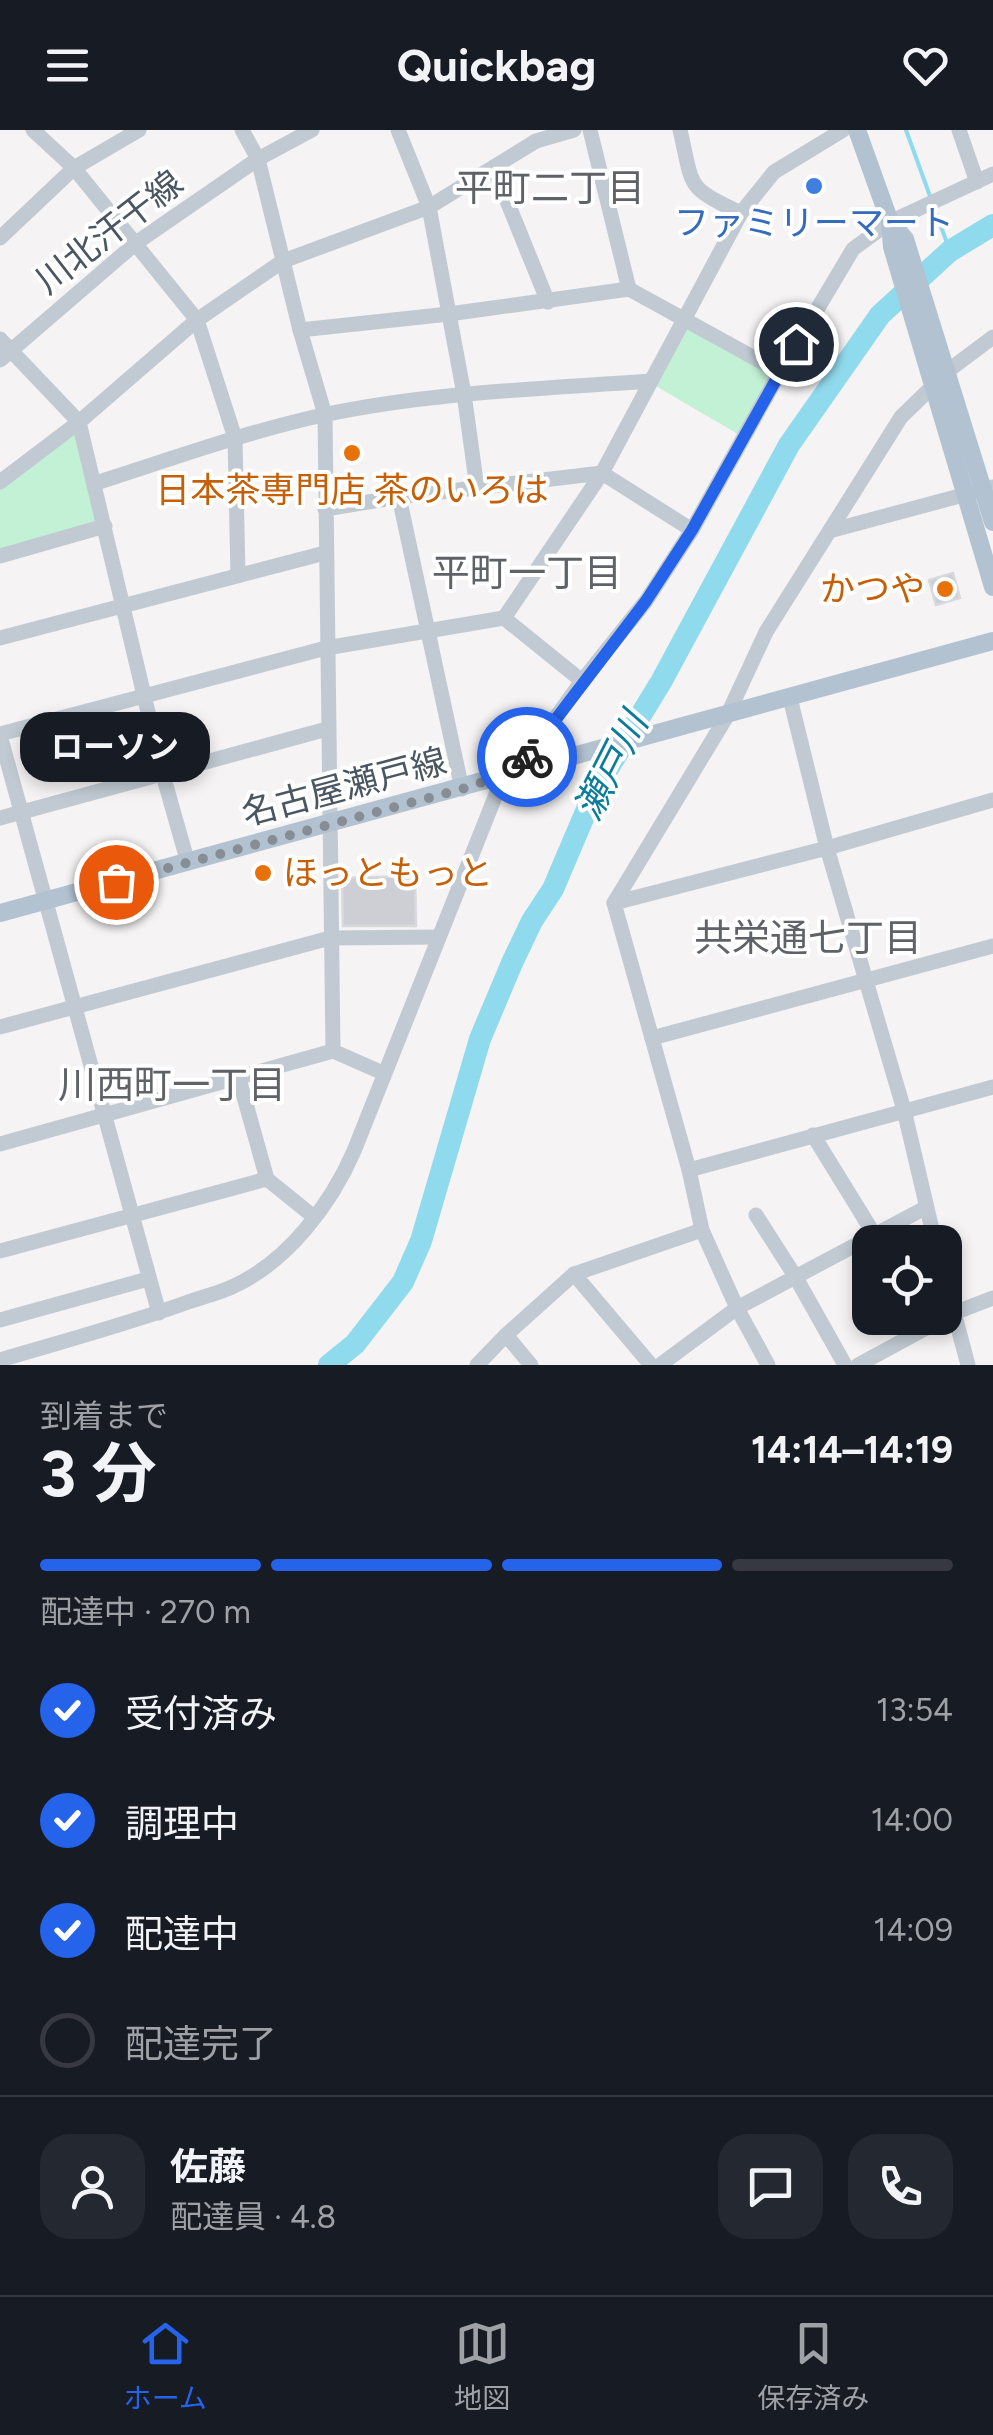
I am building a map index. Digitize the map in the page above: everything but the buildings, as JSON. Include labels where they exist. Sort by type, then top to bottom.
[{"type":"main road","points":[[857,130],[890,222],[892,247],[993,522]]},
{"type":"main road","points":[[980,490],[993,587]]},
{"type":"main road","name":"名古屋瀬戸線","points":[[0,913],[993,641]]},
{"type":"street","points":[[32,130],[74,168],[197,320],[235,438],[238,575]]},
{"type":"street","points":[[0,238],[74,168],[139,130]]},
{"type":"street","points":[[242,130],[258,159],[325,415],[333,1051]]},
{"type":"street","name":"川北汗干線","points":[[3,349],[136,243],[258,159],[312,130]]},
{"type":"street","points":[[398,130],[429,207],[464,394],[476,488]]},
{"type":"street","points":[[0,482],[78,422],[197,320],[283,260],[429,207],[536,141],[574,130]]},
{"type":"street","points":[[590,130],[630,290]]},
{"type":"street","points":[[680,130],[693,186],[741,213]]},
{"type":"street","points":[[159,1313],[0,735],[326,648],[504,618],[602,473],[741,213],[774,172],[843,130]]},
{"type":"street","points":[[959,130],[977,182]]},
{"type":"street","points":[[494,169],[548,302]]},
{"type":"street","points":[[0,1360],[235,1286],[268,1264],[314,1217],[340,1182],[499,787],[518,770],[646,601],[692,530],[854,249],[890,222],[993,174]]},
{"type":"street","points":[[300,330],[630,290],[780,372]]},
{"type":"street","points":[[768,1365],[702,1230],[689,1170],[614,903],[766,632],[901,417],[993,337]]},
{"type":"street","points":[[3,349],[78,422],[188,862]]},
{"type":"street","points":[[96,483],[235,438],[325,415],[464,394],[650,381]]},
{"type":"street","points":[[325,509],[602,473],[692,530]]},
{"type":"street","points":[[833,530],[980,490]]},
{"type":"street","points":[[399,497],[462,789]]},
{"type":"street","points":[[0,556],[105,526]]},
{"type":"street","points":[[0,638],[326,554]]},
{"type":"street","points":[[504,618],[582,681]]},
{"type":"street","points":[[790,698],[827,848],[904,1110],[930,1225]]},
{"type":"street","points":[[0,818],[327,729]]},
{"type":"street","points":[[614,903],[993,800]]},
{"type":"street","points":[[0,1027],[330,938],[438,937]]},
{"type":"street","points":[[652,1038],[993,946]]},
{"type":"street","points":[[0,1144],[333,1051],[383,1074]]},
{"type":"street","points":[[239,1078],[267,1178],[314,1217]]},
{"type":"street","points":[[689,1170],[993,1086]]},
{"type":"street","points":[[813,1135],[868,1225]]},
{"type":"street","points":[[0,1251],[267,1178]]},
{"type":"street","points":[[892,1225],[925,1208]]},
{"type":"street","points":[[756,1215],[844,1365]]},
{"type":"street","points":[[477,1365],[574,1274],[702,1230]]},
{"type":"street","points":[[660,1365],[737,1308],[852,1246]]},
{"type":"street","points":[[574,1274],[650,1365]]},
{"type":"street","points":[[0,1320],[148,1279]]},
{"type":"street","points":[[962,1310],[993,1298]]},
{"type":"street","points":[[506,1334],[531,1365]]},
{"type":"street","points":[[858,1365],[913,1335]]},
{"type":"street","points":[[960,1335],[968,1365]]},
{"type":"green space","points":[[687,325],[776,374],[743,437],[654,385]]},
{"type":"green space","points":[[76,428],[98,523],[0,550],[0,487]]},
{"type":"waterway","points":[[906,130],[930,196]]},
{"type":"waterway","points":[[933,205],[950,251]]},
{"type":"waterway","name":"瀬戸川","points":[[329,1365],[355,1344],[403,1282],[421,1241],[480,1039],[512,963],[553,889],[596,788],[661,682],[789,445],[880,315],[950,251],[993,225]]},
{"type":"way so far","points":[[116,882],[462,789],[518,770],[527,757]]},
{"type":"place","name":"ファミリーマート","points":[[814,186]]},
{"type":"place","name":"日本茶専門店 茶のいろは","points":[[352,453]]},
{"type":"place","name":"かつや","points":[[945,589]]},
{"type":"place","name":"ほっともっと","points":[[263,873]]},
{"type":"place","name":"ローソン","points":[[116,882]]},
{"type":"district","name":"平町二丁目","points":[[550,188]]},
{"type":"district","name":"平町一丁目","points":[[527,573]]},
{"type":"district","name":"共栄通七丁目","points":[[808,938]]},
{"type":"district","name":"川西町一丁目","points":[[172,1085]]},
{"type":"route","points":[[527,757],[646,601],[692,530],[796,344]]}]
